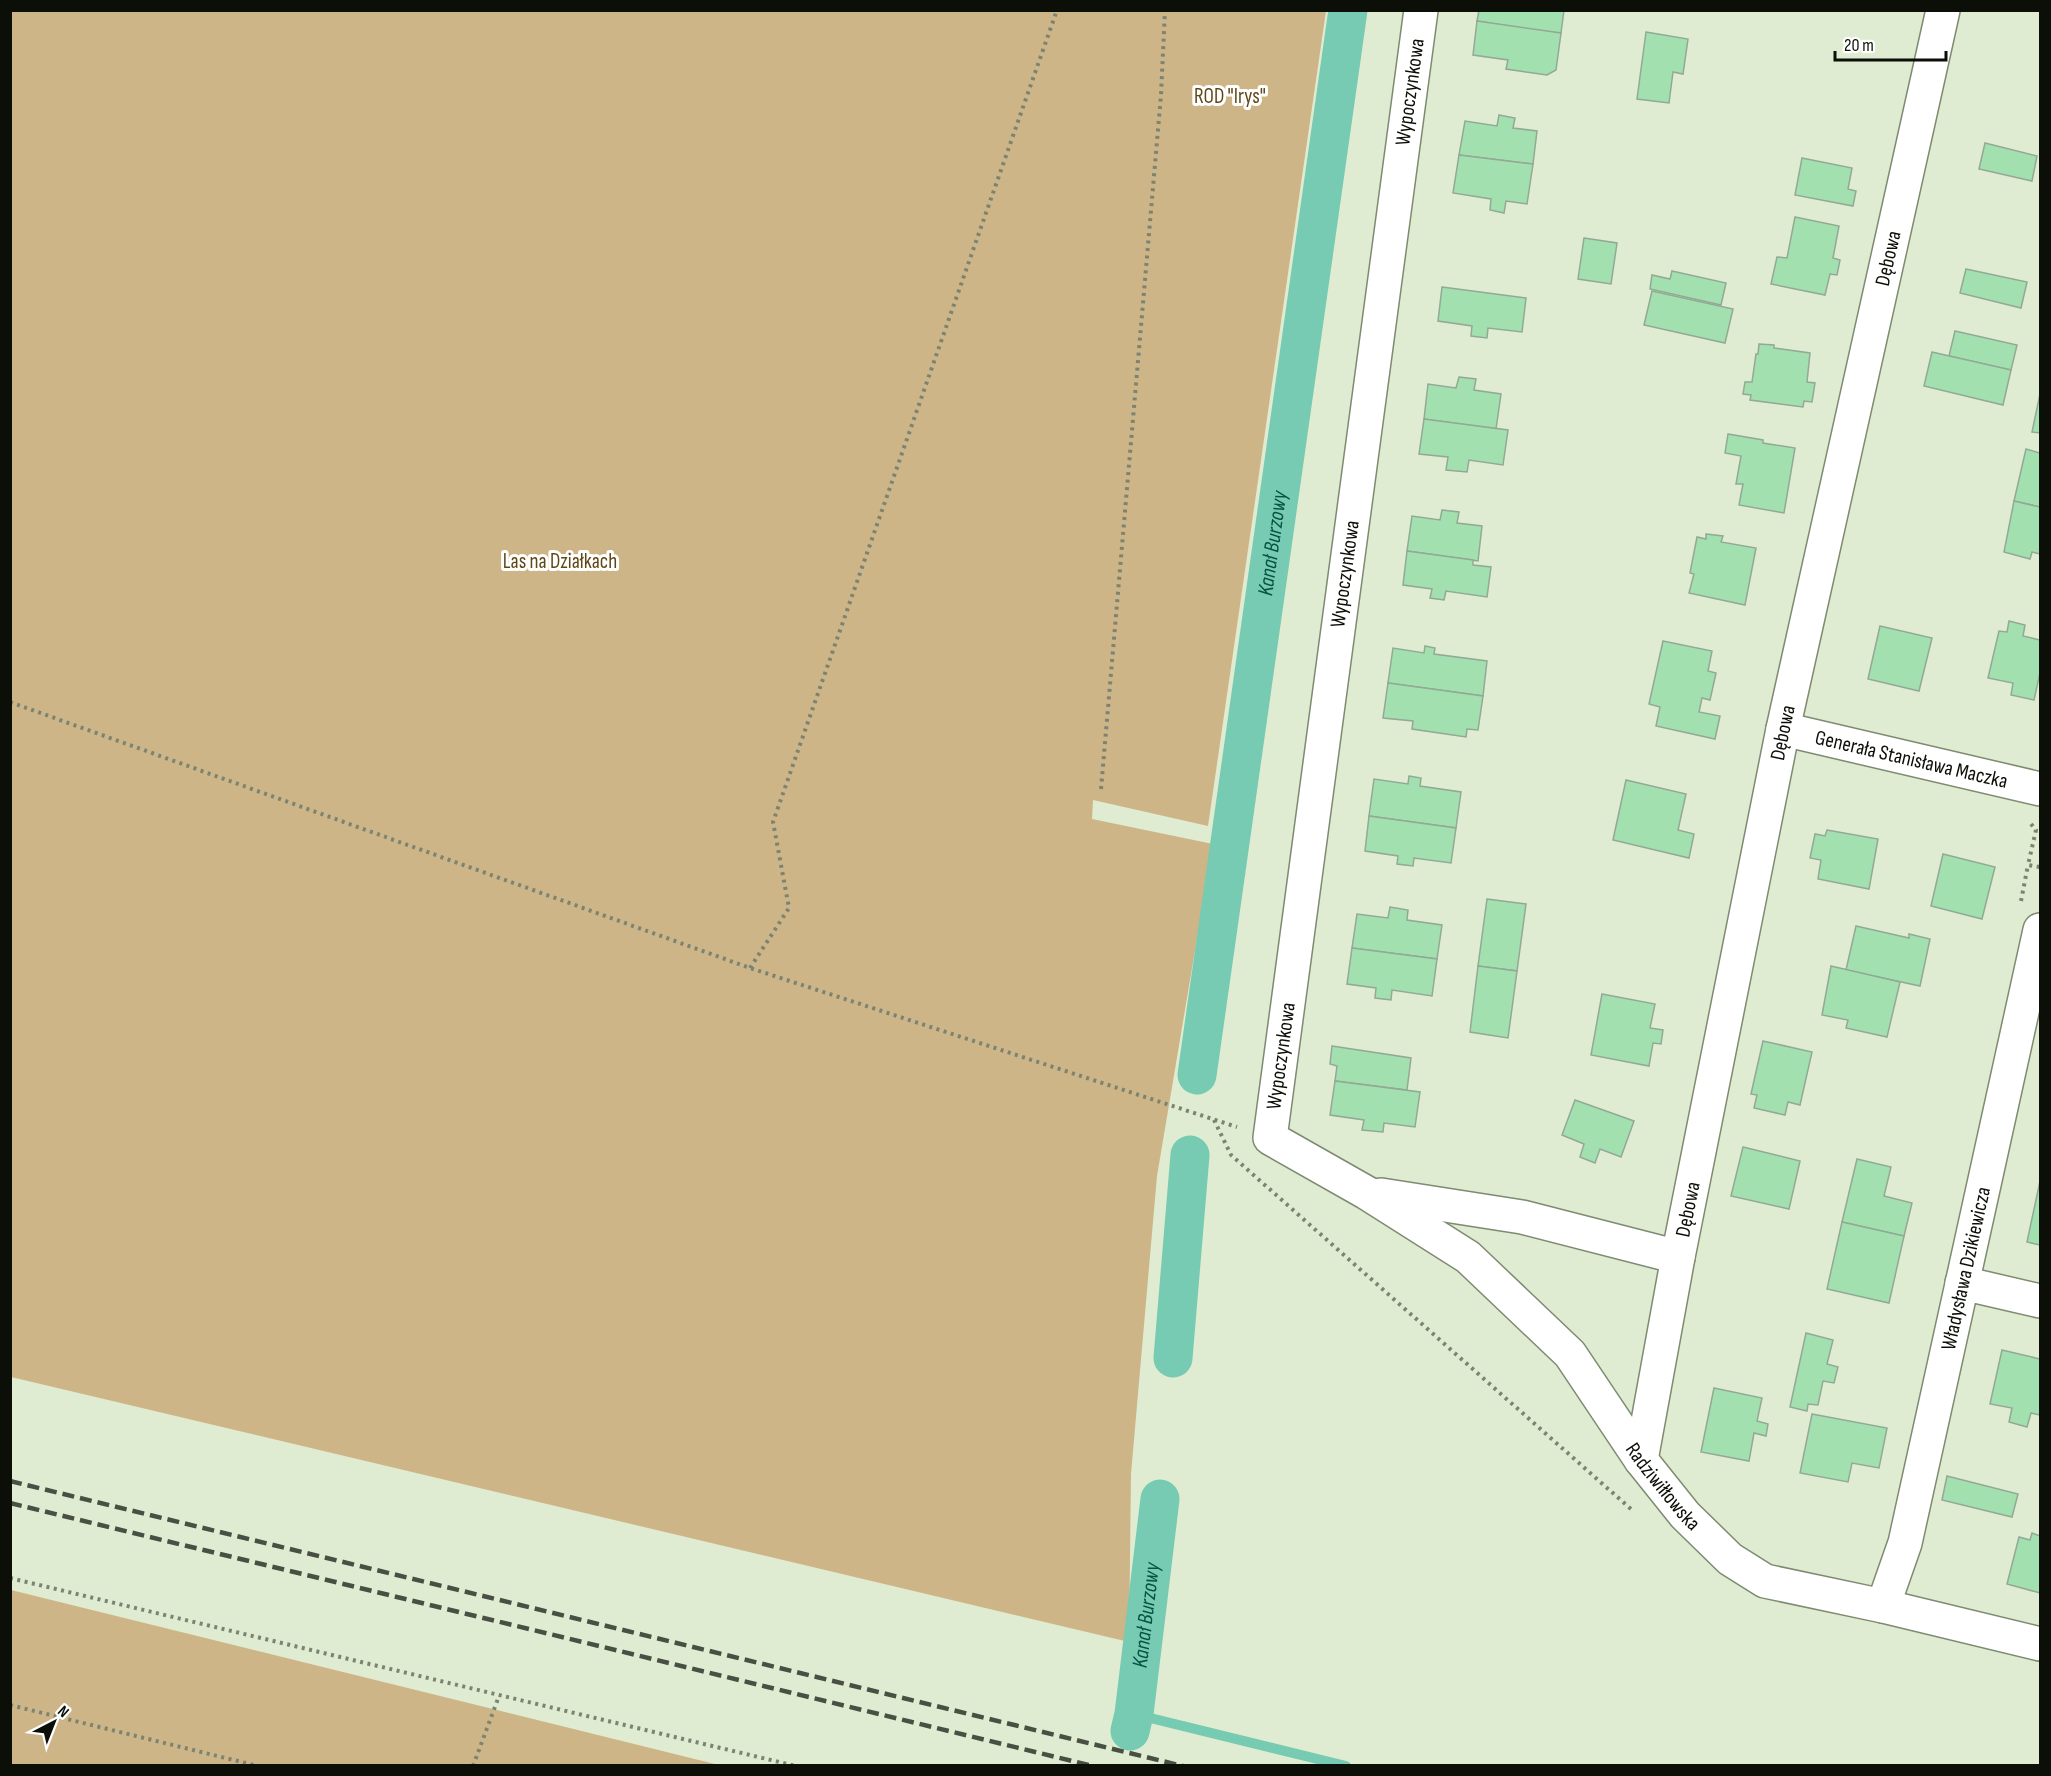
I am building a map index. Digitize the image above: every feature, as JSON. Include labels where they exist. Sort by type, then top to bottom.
[{"type":"street","name":"Wypoczynkowa","points":[[1270,1138],[1421,10]]},
{"type":"street","name":"Dębowa","points":[[1641,1460],[1678,1257],[1783,729],[1943,10]]},
{"type":"street","name":"Generała Stanisława Maczka","points":[[1783,729],[2040,789]]},
{"type":"street","name":"Władysława Dzikiewicza","points":[[1883,1606],[1905,1543],[2040,930]]},
{"type":"street","name":"Radziwiłłowska","points":[[1270,1138],[1367,1193],[1468,1257],[1570,1354],[1641,1460],[1685,1515],[1730,1559],[1765,1581],[1883,1606],[2040,1644]]},
{"type":"street","name":"Radziwiłłowska","points":[[1367,1193],[1522,1217],[1678,1257]]},
{"type":"street","points":[[1962,1282],[2040,1301]]},
{"type":"path","points":[[750,968],[789,908],[773,822],[1057,10]]},
{"type":"path","points":[[1101,789],[1159,115],[1165,10]]},
{"type":"path","points":[[10,702],[750,968],[1270,1138]]},
{"type":"path","points":[[10,1578],[796,1766]]},
{"type":"path","points":[[472,1766],[499,1696]]},
{"type":"path","points":[[10,1705],[258,1766]]},
{"type":"green space","name":"Las na Działkach","points":[[11,10],[1326,11],[1208,826],[1093,800],[1092,819],[1213,844],[1157,1176],[1131,1474],[1129,1642],[11,1377]]},
{"type":"green space","points":[[11,1590],[719,1765],[11,1765]]},
{"type":"building","points":[[1479,10],[1564,10],[1561,33],[1477,21]]},
{"type":"building","points":[[1477,21],[1561,33],[1556,70],[1547,75],[1506,69],[1508,60],[1473,55]]},
{"type":"building","points":[[1646,32],[1688,39],[1683,74],[1673,72],[1669,103],[1637,99]]},
{"type":"building","points":[[1499,115],[1515,118],[1513,128],[1537,131],[1533,164],[1459,155],[1465,121],[1497,126]]},
{"type":"building","points":[[1985,143],[2037,156],[2032,181],[1979,169]]},
{"type":"building","points":[[1459,155],[1533,164],[1527,204],[1506,201],[1504,213],[1490,210],[1491,199],[1453,193]]},
{"type":"building","points":[[1802,158],[1852,168],[1848,189],[1856,191],[1853,206],[1795,195]]},
{"type":"building","points":[[1795,217],[1839,226],[1833,258],[1840,260],[1837,275],[1830,274],[1825,295],[1771,284],[1777,257],[1787,258]]},
{"type":"building","points":[[1584,238],[1617,243],[1611,284],[1578,279]]},
{"type":"building","points":[[1966,269],[2027,282],[2021,308],[1960,293]]},
{"type":"building","points":[[1672,271],[1726,283],[1721,305],[1650,289],[1652,275],[1670,279]]},
{"type":"building","points":[[1442,287],[1526,298],[1522,332],[1488,328],[1487,338],[1471,336],[1472,326],[1438,321]]},
{"type":"building","points":[[1652,291],[1733,309],[1725,343],[1644,325]]},
{"type":"building","points":[[1955,331],[2017,345],[2011,370],[1949,356]]},
{"type":"building","points":[[1759,344],[1810,353],[1807,382],[1815,383],[1812,402],[1804,401],[1803,407],[1750,400],[1751,395],[1743,394],[1745,382],[1752,382]]},
{"type":"building","points":[[1932,352],[2011,370],[2003,405],[1924,386]]},
{"type":"building","points":[[1459,377],[1476,379],[1474,390],[1501,394],[1496,429],[1424,419],[1428,384],[1456,388]]},
{"type":"building","points":[[2040,394],[2040,433],[2032,432]]},
{"type":"building","points":[[1424,419],[1508,430],[1503,465],[1469,460],[1467,472],[1446,470],[1448,457],[1419,454]]},
{"type":"building","points":[[1728,434],[1795,448],[1784,513],[1739,505],[1743,484],[1736,484],[1741,456],[1725,453]]},
{"type":"building","points":[[2026,449],[2040,453],[2040,507],[2014,501]]},
{"type":"building","points":[[2014,501],[2040,507],[2040,554],[2032,552],[2030,559],[2004,552]]},
{"type":"building","points":[[1442,510],[1459,512],[1457,523],[1482,526],[1478,561],[1407,551],[1412,516],[1440,520]]},
{"type":"building","points":[[1706,534],[1723,536],[1721,542],[1756,548],[1745,605],[1689,593],[1694,574],[1690,573],[1697,537],[1706,539]]},
{"type":"building","points":[[1407,551],[1473,560],[1473,565],[1491,567],[1487,597],[1446,591],[1444,600],[1430,598],[1432,589],[1403,585]]},
{"type":"building","points":[[2009,621],[2025,625],[2023,636],[2040,640],[2040,673],[2034,700],[2011,695],[2013,683],[1988,678],[1999,631],[2007,632]]},
{"type":"building","points":[[1880,626],[1932,638],[1919,691],[1868,679]]},
{"type":"building","points":[[1663,641],[1712,651],[1708,671],[1716,673],[1710,700],[1702,698],[1699,712],[1720,716],[1715,739],[1656,726],[1660,707],[1649,704]]},
{"type":"building","points":[[1425,646],[1435,648],[1434,654],[1487,661],[1483,696],[1388,683],[1393,648],[1424,653]]},
{"type":"building","points":[[1388,683],[1483,696],[1478,730],[1467,729],[1466,737],[1412,729],[1413,721],[1383,718]]},
{"type":"building","points":[[1409,776],[1421,778],[1420,786],[1461,792],[1456,828],[1369,816],[1374,779],[1408,784]]},
{"type":"building","points":[[1626,780],[1686,794],[1678,830],[1694,834],[1689,858],[1613,840]]},
{"type":"building","points":[[1369,816],[1456,828],[1451,863],[1414,858],[1413,866],[1397,864],[1398,856],[1365,851]]},
{"type":"building","points":[[1827,830],[1878,839],[1869,889],[1818,879],[1821,860],[1810,858],[1815,834],[1825,836]]},
{"type":"building","points":[[1943,854],[1995,867],[1982,919],[1931,906]]},
{"type":"building","points":[[1487,899],[1526,904],[1517,971],[1478,966]]},
{"type":"building","points":[[1390,907],[1408,910],[1407,920],[1442,925],[1437,959],[1352,948],[1357,914],[1388,918]]},
{"type":"building","points":[[1856,926],[1909,938],[1909,934],[1930,939],[1920,986],[1846,970]]},
{"type":"building","points":[[1352,948],[1437,959],[1432,996],[1392,990],[1391,1000],[1375,998],[1376,988],[1347,984]]},
{"type":"building","points":[[1478,966],[1517,971],[1508,1038],[1470,1032]]},
{"type":"building","points":[[1831,966],[1900,982],[1887,1037],[1846,1028],[1848,1020],[1822,1015]]},
{"type":"building","points":[[1602,994],[1655,1004],[1650,1028],[1663,1030],[1661,1044],[1653,1043],[1649,1066],[1591,1055]]},
{"type":"building","points":[[1763,1041],[1812,1052],[1800,1105],[1788,1102],[1785,1115],[1754,1108],[1757,1095],[1751,1094]]},
{"type":"building","points":[[1332,1046],[1411,1058],[1407,1090],[1335,1081],[1337,1066],[1330,1064]]},
{"type":"building","points":[[1335,1081],[1420,1092],[1415,1127],[1384,1123],[1383,1132],[1362,1130],[1364,1120],[1330,1115]]},
{"type":"building","points":[[1575,1100],[1634,1121],[1621,1157],[1600,1149],[1595,1163],[1580,1157],[1584,1144],[1562,1135]]},
{"type":"building","points":[[1743,1147],[1800,1161],[1789,1209],[1731,1196]]},
{"type":"building","points":[[1857,1159],[1891,1167],[1884,1196],[1912,1203],[1904,1236],[1842,1222]]},
{"type":"building","points":[[2040,1181],[2040,1245],[2027,1242]]},
{"type":"building","points":[[1842,1222],[1904,1236],[1889,1303],[1827,1289]]},
{"type":"building","points":[[1806,1333],[1833,1340],[1827,1364],[1838,1367],[1834,1383],[1823,1381],[1818,1405],[1808,1404],[1807,1411],[1790,1407]]},
{"type":"building","points":[[2002,1350],[2040,1359],[2040,1415],[2031,1413],[2027,1427],[2009,1422],[2012,1408],[1990,1404]]},
{"type":"building","points":[[1714,1388],[1762,1398],[1757,1421],[1768,1424],[1766,1436],[1754,1433],[1749,1461],[1701,1452]]},
{"type":"building","points":[[1812,1414],[1887,1428],[1879,1468],[1852,1463],[1848,1482],[1800,1473]]},
{"type":"building","points":[[1947,1476],[2018,1494],[2012,1517],[1942,1500]]},
{"type":"building","points":[[2032,1533],[2040,1536],[2040,1593],[2007,1584],[2019,1537],[2030,1540]]},
{"type":"waterway","name":"Kanał Burzowy","points":[[1197,1075],[1348,10]]},
{"type":"waterway","name":"Kanał Burzowy","points":[[1173,1358],[1190,1155]]},
{"type":"waterway","name":"Kanał Burzowy","points":[[1130,1731],[1160,1499]]},
{"type":"waterway","points":[[1134,1714],[1346,1766]]},
{"type":"railway","points":[[10,1481],[1183,1766]]},
{"type":"railway","points":[[10,1503],[1093,1766]]},
{"type":"park label","name":"ROD \"Irys\"","points":[[1230,96]]}]
